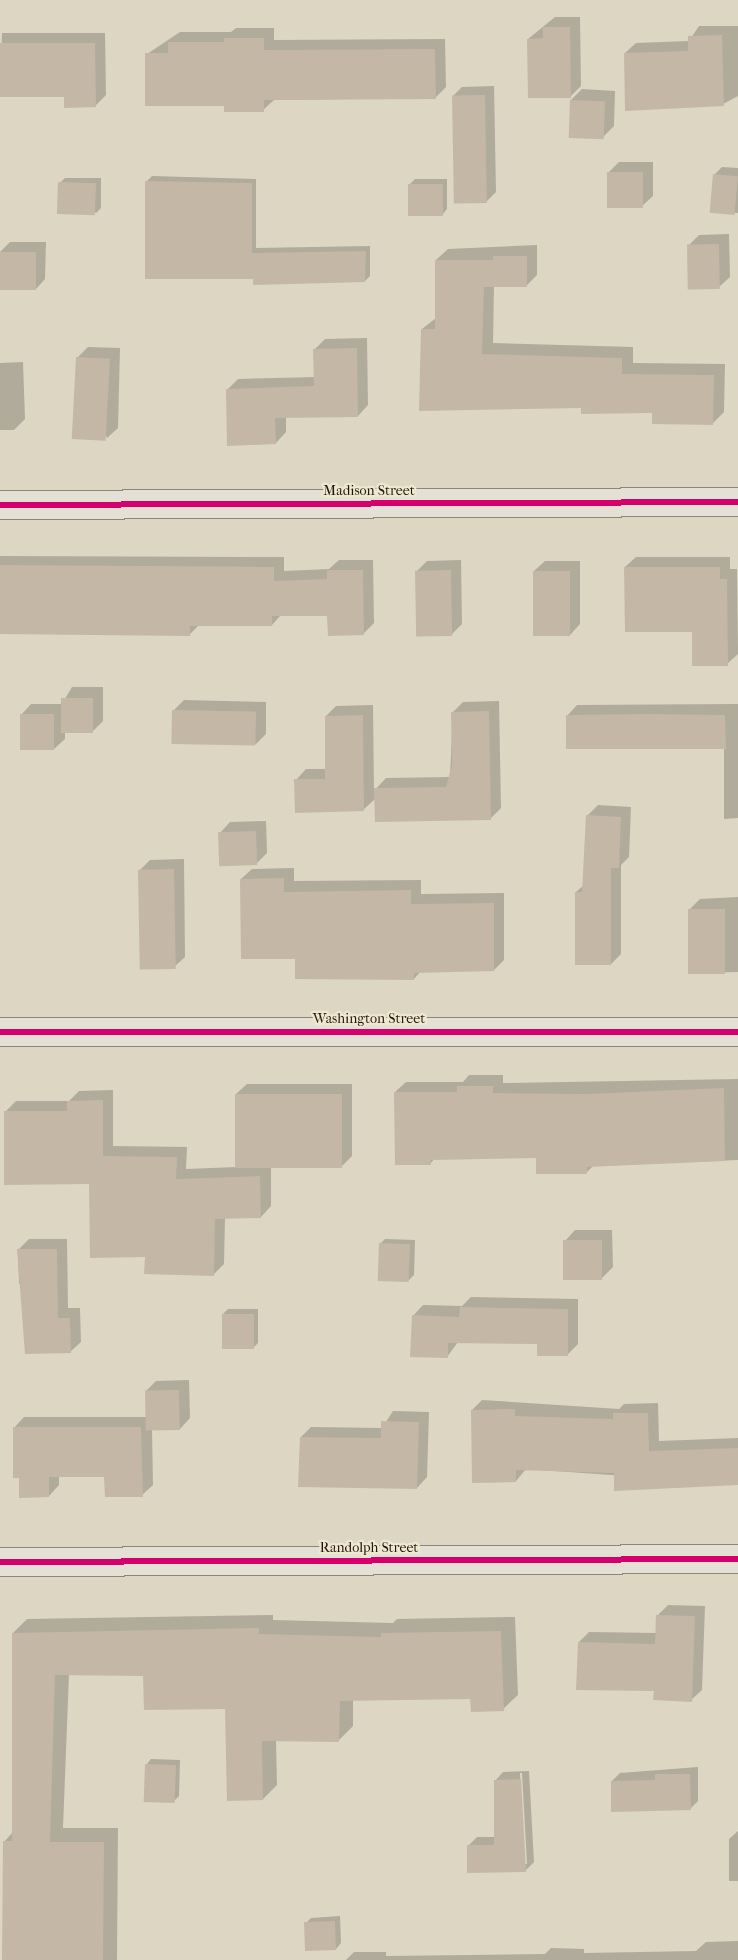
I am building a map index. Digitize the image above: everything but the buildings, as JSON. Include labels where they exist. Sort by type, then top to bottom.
[{"type":"street","name":"Madison Street","points":[[0,505],[738,502]]},
{"type":"street","name":"Washington Street","points":[[0,1032],[738,1032]]},
{"type":"street","name":"Randolph Street","points":[[0,1562],[738,1559]]},
{"type":"cycle path","points":[[0,505],[738,502]]},
{"type":"cycle path","points":[[0,1032],[738,1032]]},
{"type":"cycle path","points":[[0,1562],[738,1559]]}]
